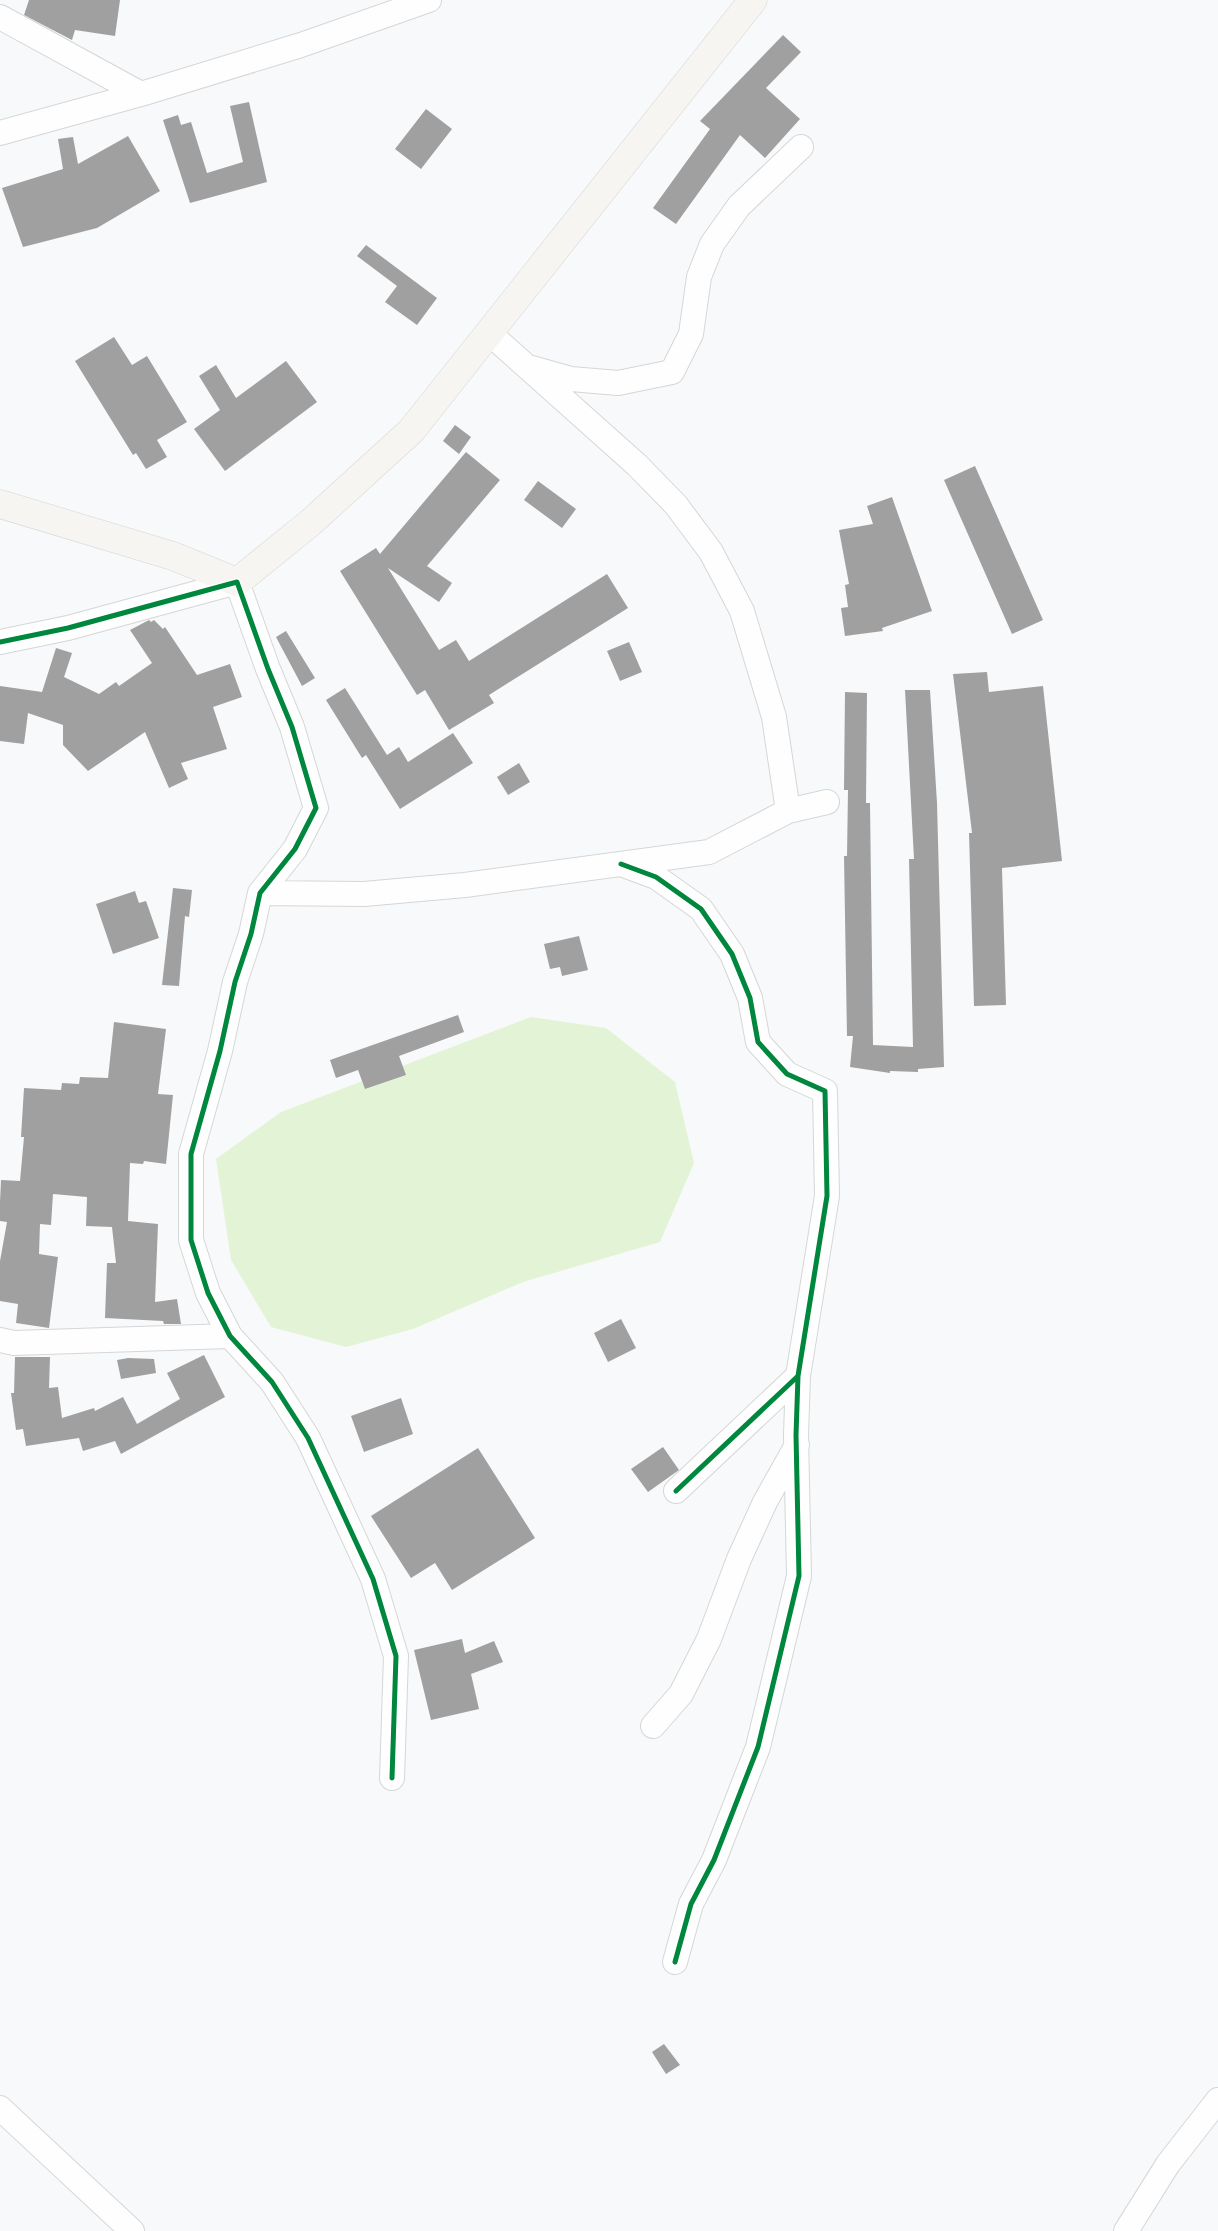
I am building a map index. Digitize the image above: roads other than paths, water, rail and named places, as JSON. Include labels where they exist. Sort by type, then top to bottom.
[{"type":"main road","points":[[0,504],[173,556],[237,582],[310,523],[410,431],[753,0]]},
{"type":"street","points":[[3,0],[0,16],[141,94]]},
{"type":"street","points":[[0,133],[141,94],[301,45],[429,0]]},
{"type":"street","points":[[526,366],[571,379],[618,383],[672,372],[691,334],[699,277],[712,244],[739,206],[801,147]]},
{"type":"street","points":[[488,332],[637,465],[676,504],[710,552],[742,611],[769,699],[774,717],[788,812]]},
{"type":"street","points":[[0,642],[68,628],[237,582],[268,669],[292,727],[316,808],[294,849],[260,893],[251,934],[235,982],[220,1051],[191,1154],[191,1240],[208,1293],[230,1336],[272,1382],[308,1438],[373,1579],[396,1656],[392,1778]]},
{"type":"street","points":[[260,893],[364,894],[465,885],[709,852],[788,812],[827,802]]},
{"type":"street","points":[[621,864],[656,878],[701,909],[732,954],[750,998],[758,1042],[786,1074],[826,1091],[827,1196],[798,1376],[799,1576],[758,1747],[714,1860],[691,1904],[675,1962]]},
{"type":"street","points":[[0,1340],[14,1343],[230,1336]]},
{"type":"street","points":[[676,1491],[798,1376]]},
{"type":"street","points":[[653,1726],[685,1686],[709,1640],[739,1559],[764,1502],[797,1445]]},
{"type":"street","points":[[1126,2231],[1168,2164],[1218,2100]]},
{"type":"street","points":[[0,2108],[132,2231]]}]
